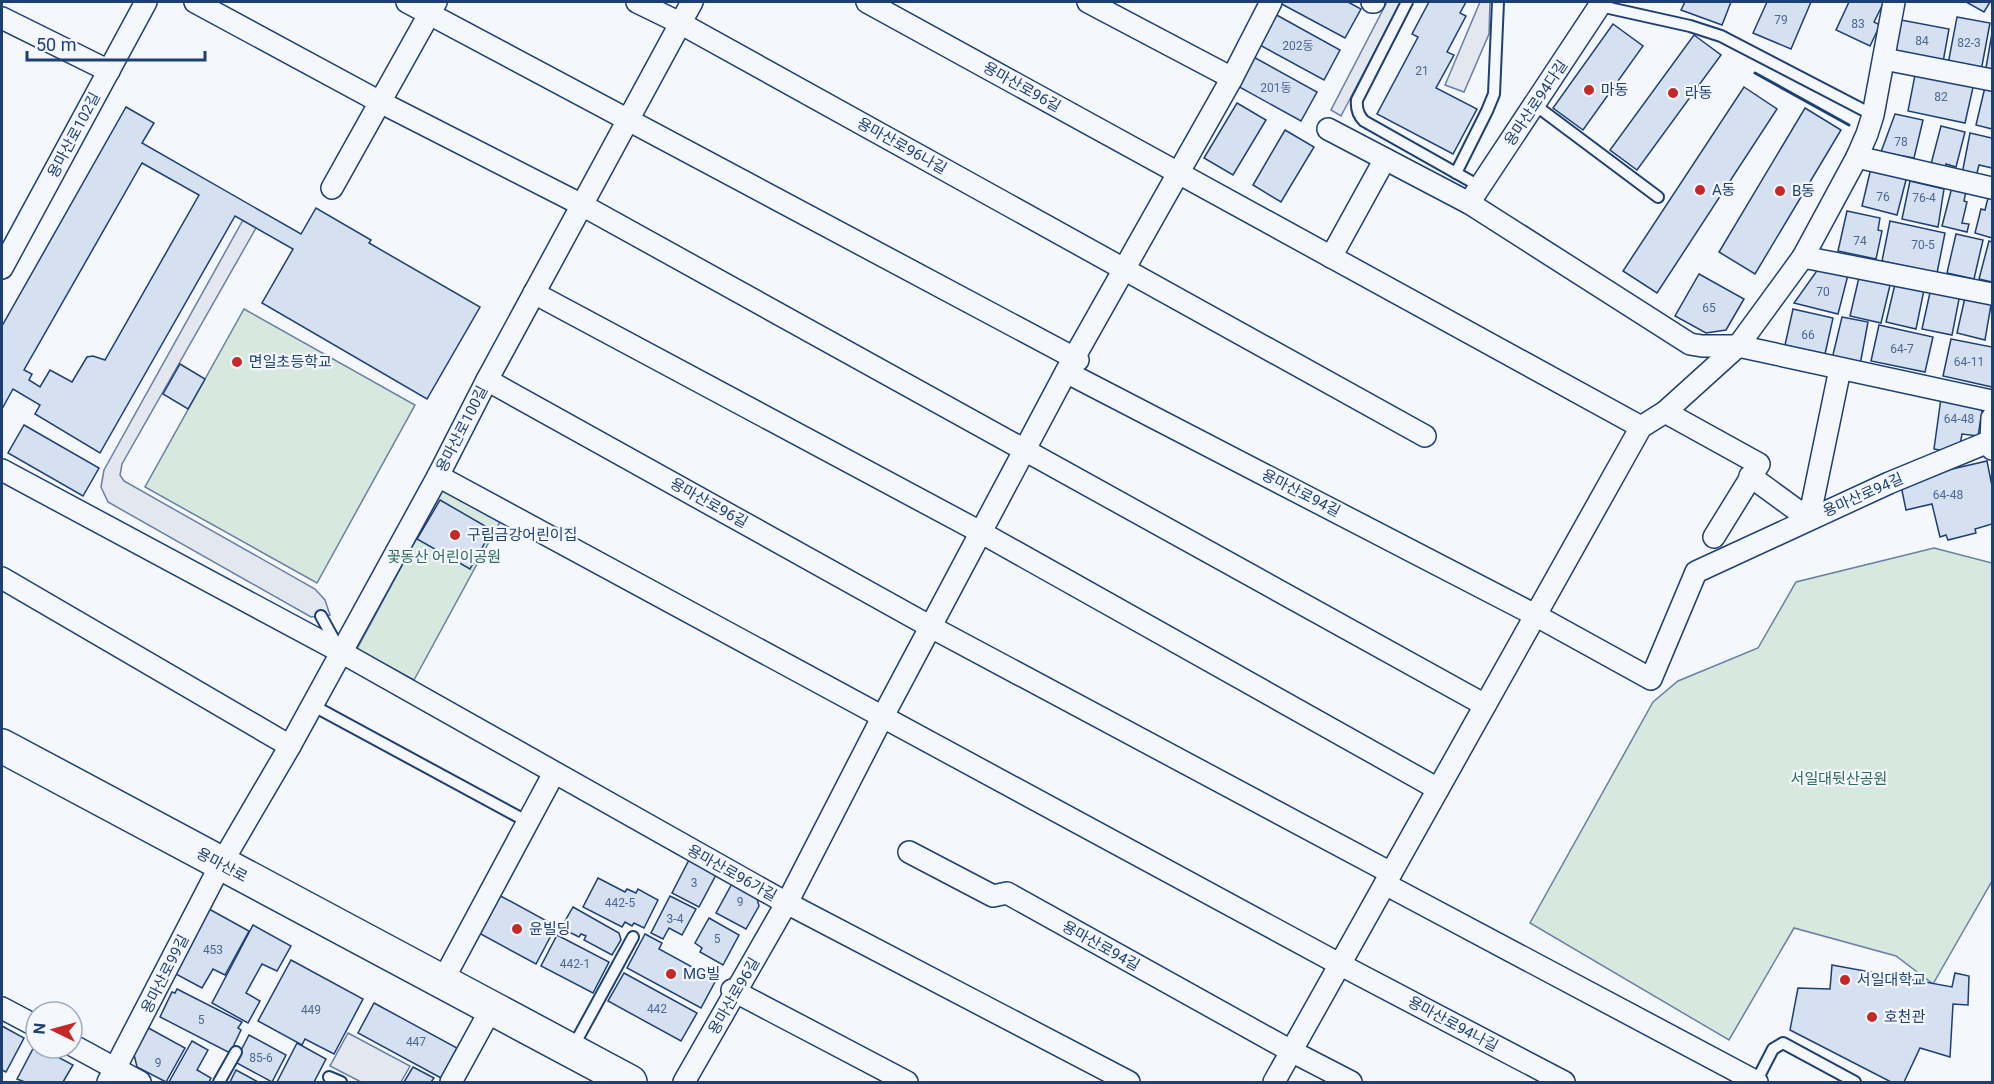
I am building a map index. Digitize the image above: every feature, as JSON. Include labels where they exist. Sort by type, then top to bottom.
[{"type":"main road","name":"용마산로","points":[[2,746],[630,1083]]},
{"type":"street","name":"용마산로102길","points":[[4,256],[146,2]]},
{"type":"street","points":[[195,2],[380,102],[582,205],[1485,705]]},
{"type":"street","name":"용마산로94길","points":[[407,2],[433,7],[628,120],[1651,679],[1696,572],[1809,519],[1992,444],[1992,418]]},
{"type":"street","points":[[637,2],[680,23]]},
{"type":"street","name":"용마산로100길","points":[[221,864],[290,746],[438,476],[487,380],[692,2]]},
{"type":"street","name":"용마산로96길","points":[[867,2],[1178,173]]},
{"type":"street","points":[[1088,2],[1232,78]]},
{"type":"street","name":"용마산로96길","points":[[684,1083],[734,991],[786,903],[1025,451],[1124,268],[1232,78],[1271,2]]},
{"type":"street","points":[[1274,1083],[1641,427],[1665,412],[1738,346],[1803,257],[1857,157],[1873,115],[1894,2]]},
{"type":"street","name":"용마산로94다길","points":[[1475,195],[1601,4]]},
{"type":"street","points":[[332,188],[433,7]]},
{"type":"street","points":[[2,18],[109,71]]},
{"type":"street","name":"용마산로96나길","points":[[680,23],[1124,268]]},
{"type":"street","points":[[1884,58],[1992,80]]},
{"type":"street","points":[[1328,129],[1385,159],[1475,195],[1684,341],[1701,346],[1738,346],[1992,401]]},
{"type":"street","points":[[1857,157],[1992,188]]},
{"type":"street","points":[[1331,257],[1385,159]]},
{"type":"street","points":[[1178,173],[1641,427]]},
{"type":"street","points":[[1803,257],[1992,294]]},
{"type":"street","points":[[1124,268],[1425,436]]},
{"type":"street","points":[[534,293],[982,533],[1438,789]]},
{"type":"street","name":"용마산로94길","points":[[1809,519],[1840,369]]},
{"type":"street","name":"용마산로96길","points":[[487,380],[932,627]]},
{"type":"street","points":[[1665,412],[1759,464],[1714,537]]},
{"type":"street","points":[[2,470],[340,652]]},
{"type":"street","points":[[438,476],[1341,965]]},
{"type":"street","points":[[1750,476],[1809,519]]},
{"type":"street","points":[[2,578],[290,746]]},
{"type":"street","points":[[932,627],[1756,1082]]},
{"type":"street","name":"용마산로96가길","points":[[340,652],[786,903],[1129,1083]]},
{"type":"street","points":[[442,982],[554,773]]},
{"type":"street","name":"용마산로94길","points":[[909,852],[993,896],[1008,893],[1351,1083]]},
{"type":"street","name":"용마산로99길","points":[[112,1076],[221,864]]},
{"type":"street","name":"용마산로94나길","points":[[1341,965],[1564,1083]]},
{"type":"street","points":[[734,991],[907,1083]]},
{"type":"street","points":[[2,1008],[24,1020]]},
{"type":"street","points":[[451,1083],[491,1009]]},
{"type":"street","points":[[84,1054],[112,1076],[141,1083]]},
{"type":"lane","points":[[1407,2],[1357,100],[1356,107],[1364,121],[1456,173],[1475,195]]},
{"type":"lane","points":[[1456,173],[1494,94],[1498,2]]},
{"type":"lane","points":[[1601,4],[1721,36],[1873,115]]},
{"type":"lane","points":[[1535,105],[1658,197]]},
{"type":"lane","points":[[321,616],[340,652]]},
{"type":"lane","points":[[312,705],[528,822]]},
{"type":"lane","points":[[572,1051],[633,937]]},
{"type":"lane","points":[[1756,1082],[1773,1049],[1783,1043],[1855,1083]]},
{"type":"lane","points":[[219,1083],[236,1052]]},
{"type":"lane","points":[[329,1077],[341,1083]]},
{"type":"green space","points":[[244,309],[415,405],[317,583],[145,487]]},
{"type":"green space","name":"꽃동산 어린이공원","points":[[445,486],[502,518],[414,680],[357,649]]},
{"type":"green space","name":"서일대뒷산공원","points":[[1934,548],[1992,563],[1992,881],[1933,984],[1896,956],[1794,928],[1729,1040],[1530,923],[1653,702],[1678,681],[1758,648],[1796,582]]},
{"type":"shaded area","points":[[1387,2],[1401,2],[1341,116],[1331,110]]},
{"type":"shaded area","points":[[1480,2],[1490,2],[1489,34],[1464,92],[1445,85]]},
{"type":"shaded area","points":[[243,220],[256,228],[122,464],[120,475],[124,481],[315,589],[325,600],[330,615],[311,617],[108,502],[101,487],[104,470]]},
{"type":"shaded area","points":[[348,1033],[410,1066],[401,1082],[361,1082],[330,1066]]},
{"type":"building","points":[[1278,2],[1348,2],[1361,9],[1345,38]]},
{"type":"building","points":[[1429,2],[1466,2],[1460,13],[1466,16],[1447,52],[1454,55],[1436,88],[1477,109],[1453,154],[1377,114],[1418,37],[1412,34]]},
{"type":"building","points":[[1685,2],[1731,2],[1722,25],[1681,10]]},
{"type":"building","points":[[1767,2],[1811,2],[1791,49],[1753,33]]},
{"type":"building","points":[[1849,2],[1884,2],[1874,22],[1880,25],[1870,46],[1836,30]]},
{"type":"building","points":[[1966,2],[1990,2],[1984,12]]},
{"type":"building","points":[[1273,13],[1340,50],[1324,80],[1256,43]]},
{"type":"building","points":[[1957,17],[1990,23],[1981,71],[1948,64]]},
{"type":"building","points":[[1901,20],[1949,29],[1943,62],[1895,53]]},
{"type":"building","name":"마동","points":[[1613,24],[1643,46],[1583,130],[1553,108]]},
{"type":"building","points":[[1992,33],[1992,69],[1986,68]]},
{"type":"building","name":"라동","points":[[1694,35],[1721,55],[1637,170],[1610,150]]},
{"type":"building","points":[[1250,55],[1317,92],[1301,121],[1234,84]]},
{"type":"building","points":[[1915,75],[1974,83],[1965,123],[1908,111]]},
{"type":"building","name":"A동","points":[[1744,87],[1777,109],[1657,293],[1623,271]]},
{"type":"building","points":[[1985,87],[1992,89],[1992,129],[1976,125]]},
{"type":"building","points":[[1237,103],[1266,120],[1233,175],[1204,158]]},
{"type":"building","points":[[126,107],[154,123],[142,143],[301,234],[316,208],[371,240],[369,243],[480,307],[427,399],[262,303],[293,249],[235,216],[100,453],[35,414],[40,405],[13,389],[2,409],[2,326]],"holes":[[[142,163],[199,195],[105,360],[93,356],[87,357],[72,382],[50,370],[40,387],[29,380],[32,374],[24,370]]]},
{"type":"building","name":"B동","points":[[1805,108],[1841,130],[1755,274],[1719,252]]},
{"type":"building","points":[[1895,114],[1923,120],[1914,158],[1881,152]]},
{"type":"building","points":[[1941,126],[1965,132],[1956,167],[1931,164]]},
{"type":"building","points":[[1285,130],[1314,147],[1281,202],[1253,185]]},
{"type":"building","points":[[1970,133],[1992,138],[1992,168],[1979,165],[1976,177],[1962,174]]},
{"type":"building","points":[[1871,168],[1907,176],[1897,215],[1862,206]]},
{"type":"building","points":[[1910,181],[1944,189],[1938,227],[1902,219]]},
{"type":"building","points":[[1952,187],[1966,191],[1964,201],[1967,202],[1962,223],[1969,224],[1967,232],[1942,226]]},
{"type":"building","points":[[1989,194],[1992,195],[1992,238],[1975,233],[1981,209],[1985,210]]},
{"type":"building","points":[[1847,211],[1880,218],[1878,230],[1882,231],[1876,259],[1838,251]]},
{"type":"building","points":[[1890,221],[1945,233],[1937,273],[1882,261]]},
{"type":"building","points":[[1956,234],[1983,240],[1974,279],[1947,273]]},
{"type":"building","points":[[1989,241],[1992,242],[1992,282],[1979,279]]},
{"type":"building","points":[[1821,265],[1849,271],[1838,314],[1794,303]]},
{"type":"building","points":[[1860,273],[1891,281],[1881,323],[1850,316]]},
{"type":"building","points":[[1699,274],[1744,299],[1726,330],[1706,333],[1675,316]]},
{"type":"building","points":[[1896,280],[1924,290],[1916,329],[1886,322]]},
{"type":"building","points":[[1931,288],[1960,294],[1952,335],[1922,329]]},
{"type":"building","points":[[1966,293],[1992,299],[1985,340],[1957,333]]},
{"type":"building","points":[[1793,309],[1833,318],[1825,354],[1785,345]]},
{"type":"building","points":[[1842,317],[1868,322],[1860,365],[1832,359]]},
{"type":"building","points":[[1879,325],[1933,337],[1925,372],[1871,361]]},
{"type":"building","points":[[1951,339],[1992,347],[1992,387],[1943,376]]},
{"type":"building","points":[[180,364],[205,379],[188,409],[163,394]]},
{"type":"building","points":[[1941,398],[1983,405],[1978,436],[1962,434],[1960,445],[1944,451],[1934,449]]},
{"type":"building","points":[[24,425],[99,468],[83,496],[8,453]]},
{"type":"building","points":[[1987,461],[1992,486],[1992,524],[1975,529],[1976,533],[1948,540],[1946,535],[1940,537],[1932,504],[1906,510],[1900,481]]},
{"type":"building","name":"구립금강어린이집","points":[[440,500],[492,530],[470,569],[417,539]]},
{"type":"building","points":[[690,858],[717,873],[699,907],[672,893]]},
{"type":"building","points":[[598,878],[625,892],[627,889],[636,893],[638,889],[658,900],[644,928],[625,922],[622,927],[583,907]]},
{"type":"building","points":[[734,880],[755,891],[759,906],[746,929],[716,913]]},
{"type":"building","name":"윤빌딩","points":[[497,894],[556,926],[536,964],[477,932]]},
{"type":"building","points":[[670,896],[696,909],[682,935],[669,928],[663,939],[651,933]]},
{"type":"building","points":[[573,907],[619,933],[621,940],[612,955],[584,940],[586,936],[581,934],[579,937],[561,928]]},
{"type":"building","points":[[209,909],[249,931],[225,975],[213,969],[202,988],[174,973]]},
{"type":"building","points":[[709,918],[739,935],[723,965],[700,952],[702,948],[695,943]]},
{"type":"building","points":[[253,925],[291,946],[277,971],[262,964],[246,993],[260,1001],[248,1023],[212,1003]]},
{"type":"building","name":"MG빌","points":[[645,934],[662,943],[659,949],[716,980],[701,1008],[627,968]]},
{"type":"building","points":[[557,935],[609,962],[593,993],[541,966]]},
{"type":"building","points":[[291,960],[363,999],[334,1054],[305,1039],[302,1045],[258,1021]]},
{"type":"building","name":"호천관","points":[[1832,965],[1952,987],[1955,973],[1969,976],[1968,1005],[1953,1004],[1950,1057],[1920,1048],[1904,1082],[1891,1082],[1790,1030],[1798,988],[1830,989]]},
{"type":"building","points":[[624,973],[697,1013],[681,1041],[608,1001]]},
{"type":"building","points":[[177,989],[242,1022],[238,1028],[241,1030],[230,1053],[160,1017],[172,992],[175,993]]},
{"type":"building","points":[[374,1003],[457,1048],[441,1078],[358,1033]]},
{"type":"building","points":[[143,1025],[185,1048],[166,1082],[137,1067],[132,1046]]},
{"type":"building","points":[[2,1026],[24,1038],[6,1072],[2,1070]]},
{"type":"building","points":[[249,1035],[286,1055],[272,1082],[235,1062]]},
{"type":"building","points":[[192,1041],[208,1050],[197,1070],[211,1078],[209,1082],[169,1082]]},
{"type":"building","points":[[297,1043],[326,1059],[314,1082],[277,1082]]},
{"type":"building","points":[[27,1060],[64,1060],[73,1065],[63,1082],[25,1082],[17,1079]]},
{"type":"building","points":[[413,1067],[434,1078],[431,1082],[404,1082]]},
{"type":"building","points":[[236,1070],[258,1082],[230,1082]]},
{"type":"wall","points":[[1755,73],[1849,125]]},
{"type":"place","name":"마동","points":[[1589,90]]},
{"type":"place","name":"라동","points":[[1673,93]]},
{"type":"place","name":"A동","points":[[1700,190]]},
{"type":"place","name":"B동","points":[[1780,191]]},
{"type":"place","name":"면일초등학교","points":[[237,362]]},
{"type":"place","name":"구립금강어린이집","points":[[455,535]]},
{"type":"place","name":"윤빌딩","points":[[517,929]]},
{"type":"place","name":"MG빌","points":[[671,974]]},
{"type":"place","name":"서일대학교","points":[[1845,980]]},
{"type":"place","name":"호천관","points":[[1872,1017]]}]
